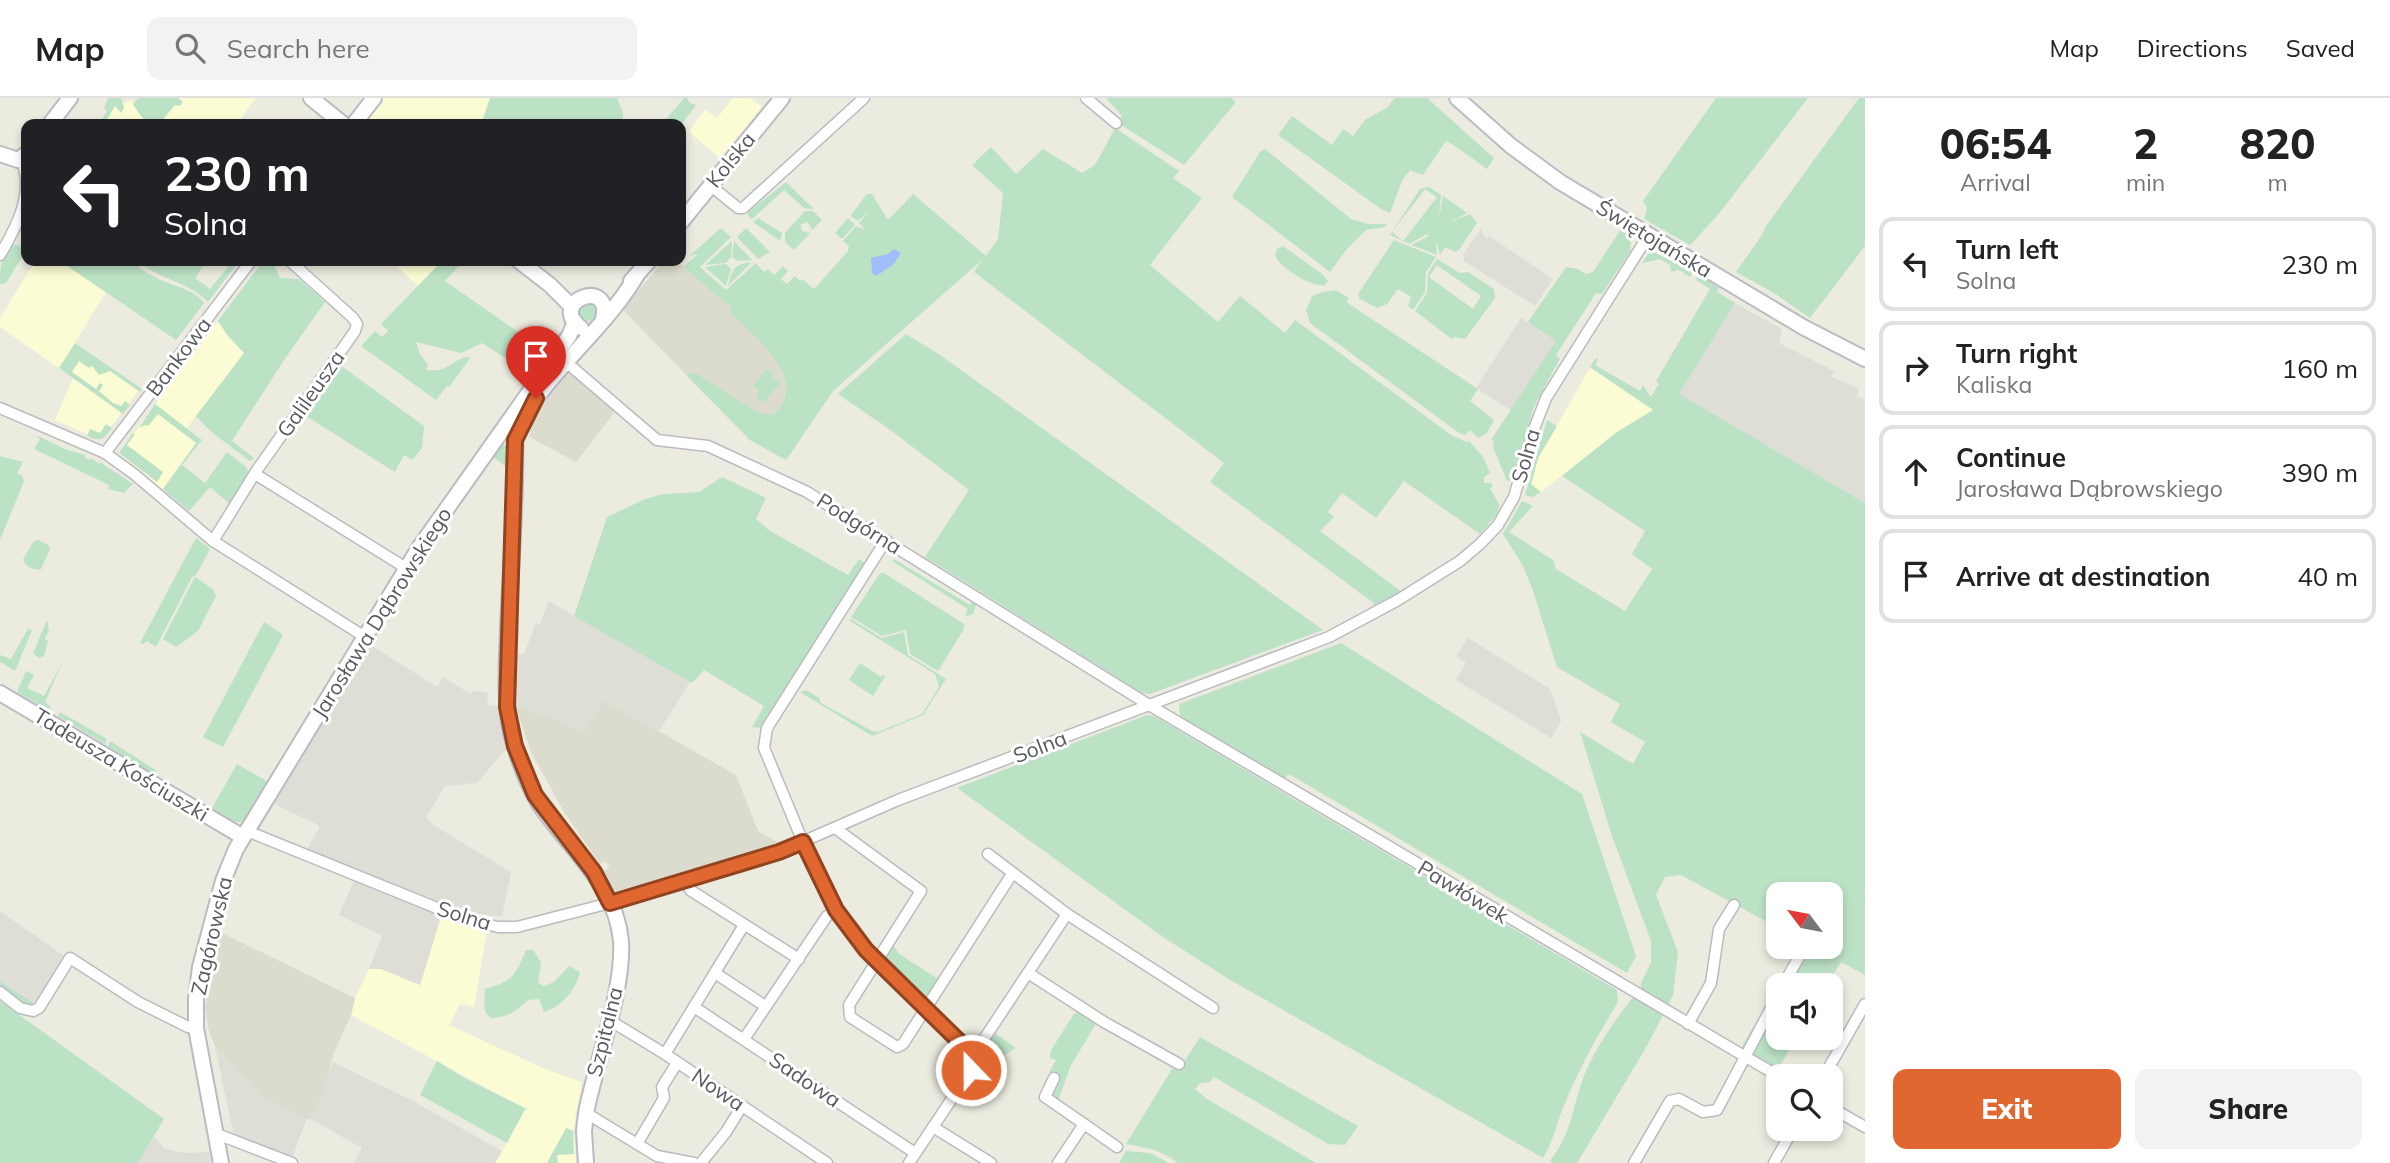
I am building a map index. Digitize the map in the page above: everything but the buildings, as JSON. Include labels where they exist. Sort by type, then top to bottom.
[{"type":"street","points":[[54,119],[70,98]]},
{"type":"street","points":[[311,98],[337,119]]},
{"type":"street","points":[[358,119],[374,98]]},
{"type":"street","name":"Kolska","points":[[686,216],[782,98]]},
{"type":"street","points":[[710,185],[738,208],[743,208],[863,98]]},
{"type":"street","points":[[1086,98],[1116,123]]},
{"type":"street","name":"Świętojańska","points":[[1457,98],[1511,146],[1551,176],[1803,327],[1865,359]]},
{"type":"street","points":[[0,155],[21,158]]},
{"type":"street","points":[[0,255],[21,217]]},
{"type":"street","name":"Solna","points":[[245,834],[464,919],[481,924],[517,927],[610,903],[779,852],[898,800],[1341,632],[1460,561],[1498,525],[1514,497],[1546,398],[1648,236]]},
{"type":"street","name":"Bankowa","points":[[105,453],[247,266]]},
{"type":"street","name":"Galileusza","points":[[213,541],[255,474],[355,331],[357,324],[353,318],[296,266]]},
{"type":"street","points":[[525,266],[576,302]]},
{"type":"street","points":[[598,299],[605,312],[601,323],[586,329],[575,323],[571,315],[576,302],[593,296],[606,299],[615,295],[645,266]]},
{"type":"street","points":[[495,442],[515,440],[531,406],[625,295],[637,275]]},
{"type":"street","name":"Jarosława Dąbrowskiego","points":[[245,834],[406,568],[515,410],[529,394],[575,323]]},
{"type":"street","name":"Podgórna","points":[[566,362],[657,440],[708,446],[807,492],[1149,705]]},
{"type":"street","name":"Jarosława Dąbrowskiego","points":[[515,440],[515,425],[529,394]]},
{"type":"street","points":[[0,408],[105,453],[213,541],[365,637]]},
{"type":"street","name":"Szpitalna","points":[[515,440],[506,690],[512,734],[521,764],[535,795],[594,872],[619,928],[621,956],[615,997],[586,1112],[586,1163]]},
{"type":"street","points":[[255,474],[406,568]]},
{"type":"street","points":[[886,540],[766,727],[764,748],[803,842],[836,910],[866,950],[972,1057]]},
{"type":"street","name":"Tadeusza Kościuszki","points":[[0,693],[245,834]]},
{"type":"street","name":"Pawłówek","points":[[1149,705],[1766,1069]]},
{"type":"street","points":[[835,828],[920,891],[849,1004],[850,1017],[897,1047],[903,1044],[1012,874]]},
{"type":"street","name":"Zagórowska","points":[[221,1163],[196,1028],[197,989],[226,871],[245,834]]},
{"type":"street","points":[[988,854],[1067,914],[1213,1008]]},
{"type":"street","points":[[686,880],[690,890],[800,960]]},
{"type":"street","points":[[1688,1024],[1711,983],[1718,929],[1734,905]]},
{"type":"street","points":[[744,1039],[800,960],[827,916],[836,910]]},
{"type":"street","points":[[909,1163],[971,1070],[972,1057],[1067,914]]},
{"type":"street","points":[[665,1054],[744,925]]},
{"type":"street","points":[[0,992],[20,1008],[33,1011],[39,1008],[70,958],[138,1002],[188,1027],[196,1028]]},
{"type":"street","points":[[715,973],[765,1006]]},
{"type":"street","points":[[1028,973],[1104,1022],[1179,1064]]},
{"type":"street","points":[[1831,1064],[1865,1004]]},
{"type":"street","name":"Sadowa","points":[[694,1007],[915,1153]]},
{"type":"street","points":[[1634,1163],[1670,1101],[1679,1099],[1703,1112],[1717,1110],[1766,1017]]},
{"type":"street","name":"Nowa","points":[[609,1020],[665,1054],[827,1163]]},
{"type":"street","points":[[637,1144],[664,1098],[662,1087],[677,1063]]},
{"type":"street","points":[[1054,1078],[1045,1097],[1117,1147]]},
{"type":"street","points":[[701,1163],[726,1132],[742,1106]]},
{"type":"street","points":[[586,1112],[657,1156],[694,1163]]},
{"type":"street","points":[[1843,1114],[1865,1127]]},
{"type":"street","points":[[1058,1163],[1084,1124]]},
{"type":"street","points":[[933,1127],[991,1163]]},
{"type":"street","points":[[217,1134],[292,1163]]},
{"type":"street","points":[[1774,1163],[1786,1141]]},
{"type":"shaded area","points":[[108,98],[121,98],[124,108],[121,113],[115,106],[107,119],[102,119],[107,111],[104,108]]},
{"type":"shaded area","points":[[138,98],[178,98],[183,102],[180,106],[175,105],[163,119],[143,119],[133,105]]},
{"type":"shaded area","points":[[176,98],[256,98],[241,119],[163,119],[175,105]]},
{"type":"shaded area","points":[[379,98],[490,98],[482,119],[364,119]]},
{"type":"shaded area","points":[[490,98],[617,98],[623,113],[622,119],[483,119]]},
{"type":"shaded area","points":[[684,98],[696,105],[686,119],[666,119]]},
{"type":"shaded area","points":[[733,98],[750,98],[762,107],[720,158],[689,132],[705,109],[717,118]]},
{"type":"shaded area","points":[[1106,98],[1231,98],[1236,102],[1184,165],[1118,123],[1122,116]]},
{"type":"shaded area","points":[[1395,98],[1427,98],[1494,158],[1487,169],[1446,141],[1423,175],[1410,170],[1402,181],[1390,213],[1278,135],[1292,116],[1332,145],[1343,129],[1353,136],[1365,120],[1388,107]]},
{"type":"shaded area","points":[[1716,98],[1808,98],[1718,215],[1690,245],[1644,219],[1647,208],[1643,201]]},
{"type":"shaded area","points":[[1859,98],[1865,98],[1865,246],[1810,318],[1774,293],[1736,272]]},
{"type":"shaded area","points":[[131,100],[144,119],[107,119],[115,106],[124,108],[123,104]]},
{"type":"shaded area","points":[[1115,128],[1179,171],[1173,178],[1202,198],[1150,265],[1218,322],[1240,296],[1285,333],[1295,320],[1451,435],[1469,441],[1483,457],[1490,473],[1484,477],[1484,483],[1491,483],[1493,486],[1490,488],[1500,506],[1480,534],[1404,481],[1376,518],[1342,493],[1328,512],[1334,517],[1320,531],[1402,592],[1379,606],[1372,605],[1375,604],[1210,482],[1224,463],[974,272],[982,260],[833,391],[786,460],[750,440],[686,375],[695,373],[759,413],[773,415],[783,402],[786,388],[776,360],[730,313],[732,308],[683,267],[698,254],[689,256],[721,228],[731,237],[700,267],[726,290],[756,263],[764,272],[768,269],[774,275],[783,266],[788,271],[781,279],[787,284],[795,276],[814,289],[848,251],[849,246],[843,241],[856,226],[865,230],[859,223],[869,211],[858,221],[850,216],[867,194],[872,194],[888,220],[913,194],[986,256],[998,239],[1003,193],[972,165],[991,147],[1016,174],[1043,149],[1082,173],[1095,165]]},
{"type":"shaded area","points":[[1265,149],[1351,219],[1367,224],[1386,224],[1385,227],[1366,230],[1346,250],[1330,272],[1232,197],[1260,152]]},
{"type":"shaded area","points":[[786,182],[814,209],[804,208],[784,190],[752,219],[748,216],[748,212]]},
{"type":"shaded area","points":[[1429,187],[1441,195],[1439,218],[1443,196],[1467,213],[1449,223],[1470,214],[1477,223],[1458,251],[1445,247],[1440,255],[1436,241],[1437,255],[1411,245],[1429,236],[1427,234],[1409,244],[1390,235],[1420,189]],"holes":[[[1425,189],[1437,197],[1403,241],[1392,232]]]},
{"type":"shaded area","points":[[805,211],[813,211],[822,220],[812,230],[808,222],[801,224],[802,231],[810,233],[794,250],[785,242],[785,233]]},
{"type":"shaded area","points":[[758,218],[782,233],[780,241],[753,222]]},
{"type":"shaded area","points":[[848,218],[855,225],[842,239],[835,233]]},
{"type":"shaded area","points":[[1482,227],[1483,235],[1487,238],[1489,236],[1553,279],[1535,306],[1464,261],[1463,255]]},
{"type":"shaded area","points":[[746,228],[770,252],[758,259],[737,237]]},
{"type":"shaded area","points":[[1621,229],[1630,236],[1631,250],[1602,294],[1596,293],[1556,355],[1560,359],[1534,406],[1514,476],[1507,481],[1493,447],[1494,441],[1491,440],[1556,341],[1528,322],[1566,267],[1586,274],[1593,272]]},
{"type":"shaded area","points":[[1394,240],[1436,257],[1426,272],[1425,292],[1413,310],[1408,306],[1411,297],[1398,289],[1387,304],[1377,308],[1360,299],[1358,294]]},
{"type":"shaded area","points":[[732,241],[731,257],[726,263],[705,265]]},
{"type":"shaded area","points":[[734,241],[752,260],[738,261],[732,257]]},
{"type":"shaded area","points":[[15,244],[21,246],[21,259],[6,283],[0,284],[1,267],[10,247]]},
{"type":"shaded area","points":[[1283,246],[1322,274],[1328,281],[1325,285],[1304,280],[1283,265],[1275,255],[1277,249]]},
{"type":"shaded area","points":[[1654,252],[1693,272],[1690,277],[1679,270],[1671,272],[1670,265],[1660,259],[1642,263],[1648,254]]},
{"type":"shaded area","points":[[1437,259],[1460,273],[1468,272],[1494,289],[1495,298],[1465,339],[1452,339],[1415,311],[1427,293],[1428,273]],"holes":[[[1437,265],[1481,296],[1473,309],[1429,277]]]},
{"type":"shaded area","points":[[752,262],[728,286],[735,268]]},
{"type":"shaded area","points":[[726,264],[731,269],[726,286],[705,267]]},
{"type":"shaded area","points":[[32,266],[67,266],[106,292],[75,343],[140,389],[105,434],[94,437],[55,420],[73,378],[0,327],[0,318]]},
{"type":"shaded area","points":[[67,266],[138,266],[150,275],[198,297],[204,303],[176,340]]},
{"type":"shaded area","points":[[203,266],[195,278],[210,289],[229,266],[235,266],[208,302],[201,295],[146,267]]},
{"type":"shaded area","points":[[259,266],[274,266],[280,278],[299,279],[325,302],[232,441],[254,458],[250,461],[210,431],[196,416],[244,353],[218,321]]},
{"type":"shaded area","points":[[396,266],[437,266],[418,286]]},
{"type":"shaded area","points":[[437,266],[458,266],[445,281],[524,336],[519,344],[544,362],[538,370],[508,354],[505,358],[482,343],[461,353],[416,342],[428,365],[426,370],[441,369],[460,359],[471,357],[436,400],[361,346],[375,331],[382,337],[388,331],[381,324]]},
{"type":"shaded area","points":[[660,266],[682,266],[833,391],[786,460],[750,440],[622,309]]},
{"type":"shaded area","points":[[1699,274],[1719,288],[1717,292],[1735,303],[1679,394],[1865,503],[1865,975],[1841,962],[1834,973],[1785,973],[1793,959],[1843,959],[1843,882],[1766,882],[1766,921],[1681,875],[1665,877],[1656,895],[1678,952],[1673,995],[1666,1009],[1641,992],[1641,983],[1651,962],[1651,941],[1612,836],[1580,732],[1633,764],[1645,742],[1611,722],[1620,704],[1557,667],[1532,588],[1522,564],[1503,534],[1522,501],[1533,506],[1509,532],[1553,560],[1556,569],[1625,611],[1652,569],[1632,554],[1645,531],[1562,476],[1617,432],[1653,410],[1590,367],[1596,358],[1598,359],[1595,365],[1640,391],[1643,385],[1651,397],[1659,384],[1656,381],[1710,289],[1696,280]]},
{"type":"shaded area","points":[[1335,290],[1349,298],[1346,302],[1478,389],[1470,401],[1494,420],[1487,433],[1478,438],[1470,430],[1465,435],[1459,433],[1310,323],[1306,310],[1312,296]]},
{"type":"shaded area","points":[[588,303],[594,306],[597,312],[594,318],[588,321],[582,318],[579,312],[582,306]]},
{"type":"shaded area","points":[[1735,303],[1782,329],[1779,343],[1834,371],[1832,377],[1859,389],[1857,397],[1865,399],[1865,503],[1678,394]]},
{"type":"shaded area","points":[[1521,318],[1557,341],[1512,411],[1476,388]]},
{"type":"shaded area","points":[[218,321],[228,336],[245,352],[187,428],[202,440],[182,465],[186,469],[166,492],[119,453]]},
{"type":"shaded area","points":[[906,334],[940,355],[1323,630],[1150,694],[1142,693],[925,557],[969,490],[838,394]]},
{"type":"shaded area","points":[[75,343],[142,389],[140,392],[110,371],[99,375],[92,366],[89,368],[79,361],[72,372],[96,389],[100,383],[103,385],[99,391],[113,403],[121,406],[125,401],[130,405],[123,414],[59,368]]},
{"type":"shaded area","points":[[337,363],[424,426],[422,448],[412,460],[404,455],[395,472],[301,413]]},
{"type":"shaded area","points":[[1590,368],[1654,410],[1617,432],[1541,492],[1531,485],[1538,458]]},
{"type":"shaded area","points":[[766,369],[771,373],[775,370],[769,378],[772,377],[780,383],[763,403],[756,397],[760,391],[753,386]]},
{"type":"shaded area","points":[[569,373],[615,412],[576,462],[529,437],[536,413]]},
{"type":"shaded area","points":[[155,404],[202,440],[182,465],[205,483],[227,452],[246,467],[250,476],[218,529],[215,527],[229,503],[210,487],[189,511],[163,489],[196,443],[158,414],[148,426],[139,428]]},
{"type":"shaded area","points":[[1547,420],[1557,426],[1538,458],[1531,484],[1541,492],[1532,497],[1525,495]]},
{"type":"shaded area","points":[[106,424],[112,428],[104,437],[96,439],[87,436],[90,429],[100,433]]},
{"type":"shaded area","points":[[133,433],[135,434],[127,445],[163,472],[157,482],[119,453]]},
{"type":"shaded area","points":[[36,435],[85,455],[85,458],[91,458],[99,464],[100,462],[133,484],[124,493],[108,489],[109,485],[34,449],[40,439]]},
{"type":"shaded area","points":[[499,445],[508,447],[508,468],[490,455]]},
{"type":"shaded area","points":[[0,456],[23,462],[17,473],[24,481],[0,540]]},
{"type":"shaded area","points":[[722,477],[766,498],[756,519],[770,531],[848,575],[859,559],[867,564],[763,728],[752,727],[764,706],[704,670],[692,683],[574,616],[607,517],[645,499],[664,494],[699,492]]},
{"type":"shaded area","points":[[196,538],[210,549],[196,575],[192,577],[156,647],[147,641],[140,643]]},
{"type":"shaded area","points":[[38,540],[50,549],[41,569],[30,568],[23,560],[33,542]]},
{"type":"shaded area","points":[[894,559],[970,605],[974,600],[976,605],[973,614],[965,615],[968,609],[892,561]]},
{"type":"shaded area","points":[[880,573],[964,624],[964,629],[938,671],[910,654],[906,630],[882,636],[851,617]]},
{"type":"shaded area","points":[[195,577],[213,589],[216,596],[198,631],[176,647],[163,639]]},
{"type":"shaded area","points":[[549,601],[690,682],[659,731],[604,700],[585,732],[516,707],[515,653],[524,654],[536,623],[540,624]]},
{"type":"shaded area","points":[[851,619],[882,638],[904,632],[908,655],[946,679],[923,715],[872,736],[800,692],[806,690],[819,698],[821,703],[872,731],[878,732],[922,714],[939,687],[935,674],[850,621]]},
{"type":"shaded area","points":[[47,620],[49,630],[45,639],[48,641],[44,656],[39,658],[33,653]]},
{"type":"shaded area","points":[[264,622],[283,635],[223,747],[203,737]]},
{"type":"shaded area","points":[[28,629],[32,630],[15,671],[0,662],[0,655],[11,659]]},
{"type":"shaded area","points":[[1468,638],[1550,689],[1561,721],[1551,738],[1456,680],[1466,663],[1456,656]]},
{"type":"shaded area","points":[[1341,643],[1582,794],[1636,956],[1627,973],[1289,774],[1284,780],[1180,716],[1179,704]]},
{"type":"shaded area","points":[[369,644],[437,687],[443,677],[471,694],[474,691],[488,693],[487,705],[498,706],[507,748],[477,783],[445,786],[426,817],[432,824],[511,872],[502,917],[465,912],[307,849],[320,826],[274,804]]},
{"type":"shaded area","points":[[62,663],[45,702],[51,707],[48,711],[17,692],[26,671],[34,675],[27,688],[44,696]]},
{"type":"shaded area","points":[[860,663],[881,677],[885,676],[873,696],[849,680]]},
{"type":"shaded area","points":[[604,700],[736,775],[758,831],[784,846],[616,891],[604,871],[610,867],[605,861],[600,864],[564,812],[531,752],[516,707],[555,719],[584,732]]},
{"type":"shaded area","points":[[60,712],[107,739],[105,744],[58,716]]},
{"type":"shaded area","points":[[1147,715],[1154,716],[1617,990],[1618,1002],[1575,1081],[1543,1158],[1227,978],[1163,937],[957,788]]},
{"type":"shaded area","points":[[110,741],[157,771],[155,775],[108,746]]},
{"type":"shaded area","points":[[237,764],[270,783],[248,821],[243,822],[229,819],[212,808]]},
{"type":"shaded area","points":[[354,881],[439,915],[440,920],[420,985],[381,969],[369,969],[382,936],[339,915]]},
{"type":"shaded area","points":[[0,911],[64,956],[35,1004],[0,981]]},
{"type":"shaded area","points":[[439,915],[487,931],[474,1007],[460,1004],[449,1025],[545,1069],[582,1082],[573,1131],[576,1163],[495,1163],[526,1109],[351,1015],[355,998],[369,969],[381,969],[420,985],[440,920]]},
{"type":"shaded area","points":[[220,932],[355,998],[351,1015],[333,1055],[325,1087],[311,1119],[306,1120],[262,1096],[215,1046],[209,1031],[205,1006]]},
{"type":"shaded area","points":[[893,944],[898,953],[941,981],[931,997],[923,996],[885,958]]},
{"type":"shaded area","points":[[526,950],[533,950],[541,962],[538,983],[544,986],[554,982],[569,966],[580,972],[575,985],[562,1002],[550,1010],[544,1012],[539,999],[528,1000],[511,1013],[491,1018],[485,1009],[485,989],[512,976]]},
{"type":"shaded area","points":[[0,981],[35,1004],[16,1002],[0,989]]},
{"type":"shaded area","points":[[1633,997],[1664,1013],[1577,1163],[1552,1163],[1550,1161],[1568,1128],[1590,1061]]},
{"type":"shaded area","points":[[0,1001],[164,1119],[138,1163],[0,1163]]},
{"type":"shaded area","points":[[1766,1005],[1766,1050],[1789,1050],[1781,1064],[1766,1064],[1741,1048]]},
{"type":"shaded area","points":[[1078,1012],[1086,1016],[1086,1021],[1088,1018],[1097,1022],[1071,1065],[1057,1104],[1053,1097],[1059,1079],[1049,1072],[1056,1060],[1050,1058],[1051,1050],[1074,1014]]},
{"type":"shaded area","points":[[995,1033],[1016,1048],[991,1063],[988,1049],[985,1047]]},
{"type":"shaded area","points":[[1200,1037],[1358,1126],[1345,1145],[1328,1144],[1214,1077],[1210,1082],[1200,1083],[1195,1089],[1207,1099],[1316,1163],[1178,1163],[1153,1150],[1126,1144],[1172,1069],[1182,1065]]},
{"type":"shaded area","points":[[215,1046],[262,1096],[306,1120],[292,1158],[234,1137]]},
{"type":"shaded area","points":[[437,1061],[466,1079],[531,1111],[525,1109],[507,1143],[420,1095]]},
{"type":"shaded area","points":[[333,1062],[411,1100],[502,1151],[495,1163],[354,1163],[362,1148],[311,1119]]},
{"type":"shaded area","points":[[566,1128],[573,1131],[574,1154],[557,1155],[558,1163],[547,1163]]},
{"type":"shaded area","points":[[154,1137],[164,1148],[184,1153],[210,1152],[211,1163],[138,1163]]},
{"type":"shaded area","points":[[1126,1151],[1150,1153],[1169,1163],[1119,1163]]},
{"type":"water","points":[[894,249],[901,253],[894,264],[876,276],[872,273],[871,258],[888,254]]},
{"type":"route","points":[[536,398],[515,440],[506,690],[515,746],[526,778],[538,801],[594,872],[610,903],[779,852],[803,842],[836,910],[866,950],[969,1051],[972,1057],[971,1070]]}]
